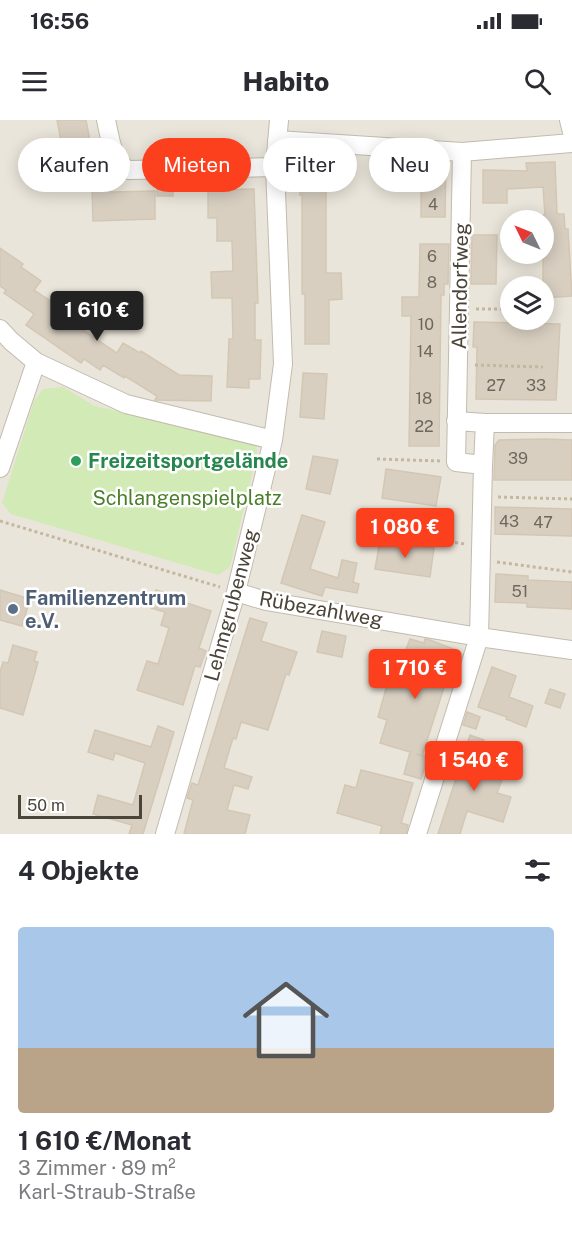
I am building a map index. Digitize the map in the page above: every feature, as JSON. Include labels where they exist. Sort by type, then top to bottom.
[{"type":"street","points":[[106,120],[117,160],[128,170],[263,167]]},
{"type":"street","name":"Lehmgrubenweg","points":[[277,138],[279,120]]},
{"type":"street","points":[[569,120],[572,132]]},
{"type":"street","points":[[357,145],[462,152],[572,143]]},
{"type":"street","name":"Allendorfweg","points":[[456,462],[462,152]]},
{"type":"street","name":"Lehmgrubenweg","points":[[165,834],[236,592],[273,440],[283,364],[276,192]]},
{"type":"street","points":[[0,329],[36,362],[126,404],[273,440]]},
{"type":"street","points":[[0,468],[36,362]]},
{"type":"street","points":[[456,421],[572,423]]},
{"type":"street","points":[[417,834],[478,637],[485,423]]},
{"type":"street","points":[[456,462],[483,465]]},
{"type":"street","name":"Rübezahlweg","points":[[236,592],[266,601],[478,637],[572,650]]},
{"type":"path","points":[[460,308],[500,309]]},
{"type":"path","points":[[458,364],[543,367]]},
{"type":"path","points":[[377,459],[456,462]]},
{"type":"path","points":[[481,497],[572,499]]},
{"type":"path","points":[[0,521],[236,592]]},
{"type":"path","points":[[378,531],[572,572]]},
{"type":"shaded area","points":[[0,120],[572,120],[572,834],[0,834]]},
{"type":"green space","name":"Schlangenspielplatz","points":[[63,387],[95,406],[256,443],[257,453],[230,567],[218,575],[11,514],[2,503],[34,401],[43,389]]},
{"type":"building","points":[[57,120],[86,120],[90,138],[61,138]]},
{"type":"building","points":[[555,162],[557,214],[564,214],[565,229],[568,229],[572,296],[554,297],[554,276],[543,276],[543,264],[554,264],[554,210],[545,210],[543,187],[507,189],[507,203],[483,203],[483,170],[527,171],[526,163]]},
{"type":"building","points":[[251,189],[254,189],[258,303],[255,303],[255,340],[261,340],[260,379],[249,379],[249,388],[227,387],[229,339],[233,339],[232,298],[212,298],[211,272],[233,271],[232,241],[217,241],[217,218],[208,218],[208,192],[251,192]]},
{"type":"building","points":[[92,192],[155,192],[155,219],[93,221]]},
{"type":"building","points":[[157,192],[173,192],[173,196],[157,196]]},
{"type":"building","points":[[300,192],[326,192],[326,273],[341,273],[342,299],[329,300],[329,344],[305,344],[305,294],[302,294],[302,195]]},
{"type":"building","points":[[421,192],[445,192],[445,217],[421,217]]},
{"type":"building","points":[[472,235],[497,235],[496,284],[471,284]]},
{"type":"building","points":[[420,244],[449,244],[448,284],[444,284],[444,295],[441,295],[439,446],[409,446],[411,316],[402,316],[402,297],[419,297]]},
{"type":"building","points":[[0,248],[23,264],[21,267],[41,281],[34,290],[55,304],[52,309],[117,353],[123,343],[140,353],[141,351],[179,375],[212,376],[211,401],[155,400],[157,396],[125,376],[124,378],[103,365],[100,370],[84,359],[81,363],[26,325],[34,314],[4,293],[6,290],[0,286]]},
{"type":"building","points":[[474,322],[500,323],[500,330],[554,330],[554,324],[560,324],[556,400],[476,399],[477,347],[473,347]]},
{"type":"building","points":[[303,373],[327,374],[324,419],[300,417]]},
{"type":"building","points":[[499,440],[572,440],[572,480],[494,480],[495,445]]},
{"type":"building","points":[[313,456],[338,460],[330,494],[306,489]]},
{"type":"building","points":[[386,469],[441,477],[436,506],[382,498]]},
{"type":"building","points":[[495,507],[572,509],[572,536],[495,534]]},
{"type":"building","points":[[302,515],[325,522],[310,569],[338,578],[342,560],[357,563],[353,582],[359,584],[357,593],[325,587],[322,596],[281,583]]},
{"type":"building","points":[[380,540],[434,548],[430,577],[375,569]]},
{"type":"building","points":[[496,574],[528,576],[528,580],[572,582],[572,609],[527,607],[527,603],[495,602]]},
{"type":"building","name":"Familienzentrum e.V.","points":[[0,590],[30,599],[22,626],[0,620]]},
{"type":"building","points":[[156,590],[185,599],[184,602],[211,611],[199,648],[206,651],[200,667],[195,666],[183,705],[137,690],[147,661],[158,664],[169,628],[161,625],[165,612],[151,608]]},
{"type":"building","points":[[250,618],[267,623],[261,641],[297,652],[289,675],[286,674],[268,730],[241,722],[236,739],[233,738],[224,768],[252,777],[248,789],[234,785],[227,810],[250,815],[245,834],[184,834],[193,800],[187,798],[192,783],[198,785]]},
{"type":"building","points":[[322,631],[346,636],[342,657],[317,652]]},
{"type":"building","points":[[410,639],[424,643],[425,639],[430,640],[456,650],[422,756],[428,757],[421,779],[404,774],[410,752],[380,743],[387,720],[378,717],[393,664],[400,666]]},
{"type":"building","points":[[13,645],[37,652],[34,661],[38,662],[23,715],[0,708],[0,672],[3,662],[8,663]]},
{"type":"building","points":[[492,667],[516,676],[509,697],[533,706],[526,727],[506,719],[507,717],[478,707]]},
{"type":"building","points":[[550,689],[565,694],[560,708],[545,703]]},
{"type":"building","points":[[467,712],[480,717],[476,729],[463,725]]},
{"type":"building","points":[[158,726],[174,732],[143,834],[129,834],[132,825],[93,814],[98,795],[133,805],[145,763],[115,753],[113,760],[88,752],[95,730],[151,747]]},
{"type":"building","points":[[470,735],[484,740],[476,765],[504,774],[497,793],[511,797],[503,822],[467,811],[460,834],[438,834]]},
{"type":"building","points":[[361,770],[413,783],[401,823],[408,825],[406,834],[380,834],[382,826],[337,813],[345,785],[356,788]]},
{"type":"place","name":"Freizeitsportgelände","points":[[76,461]]},
{"type":"place","name":"Familienzentrum e.V.","points":[[13,609]]}]
